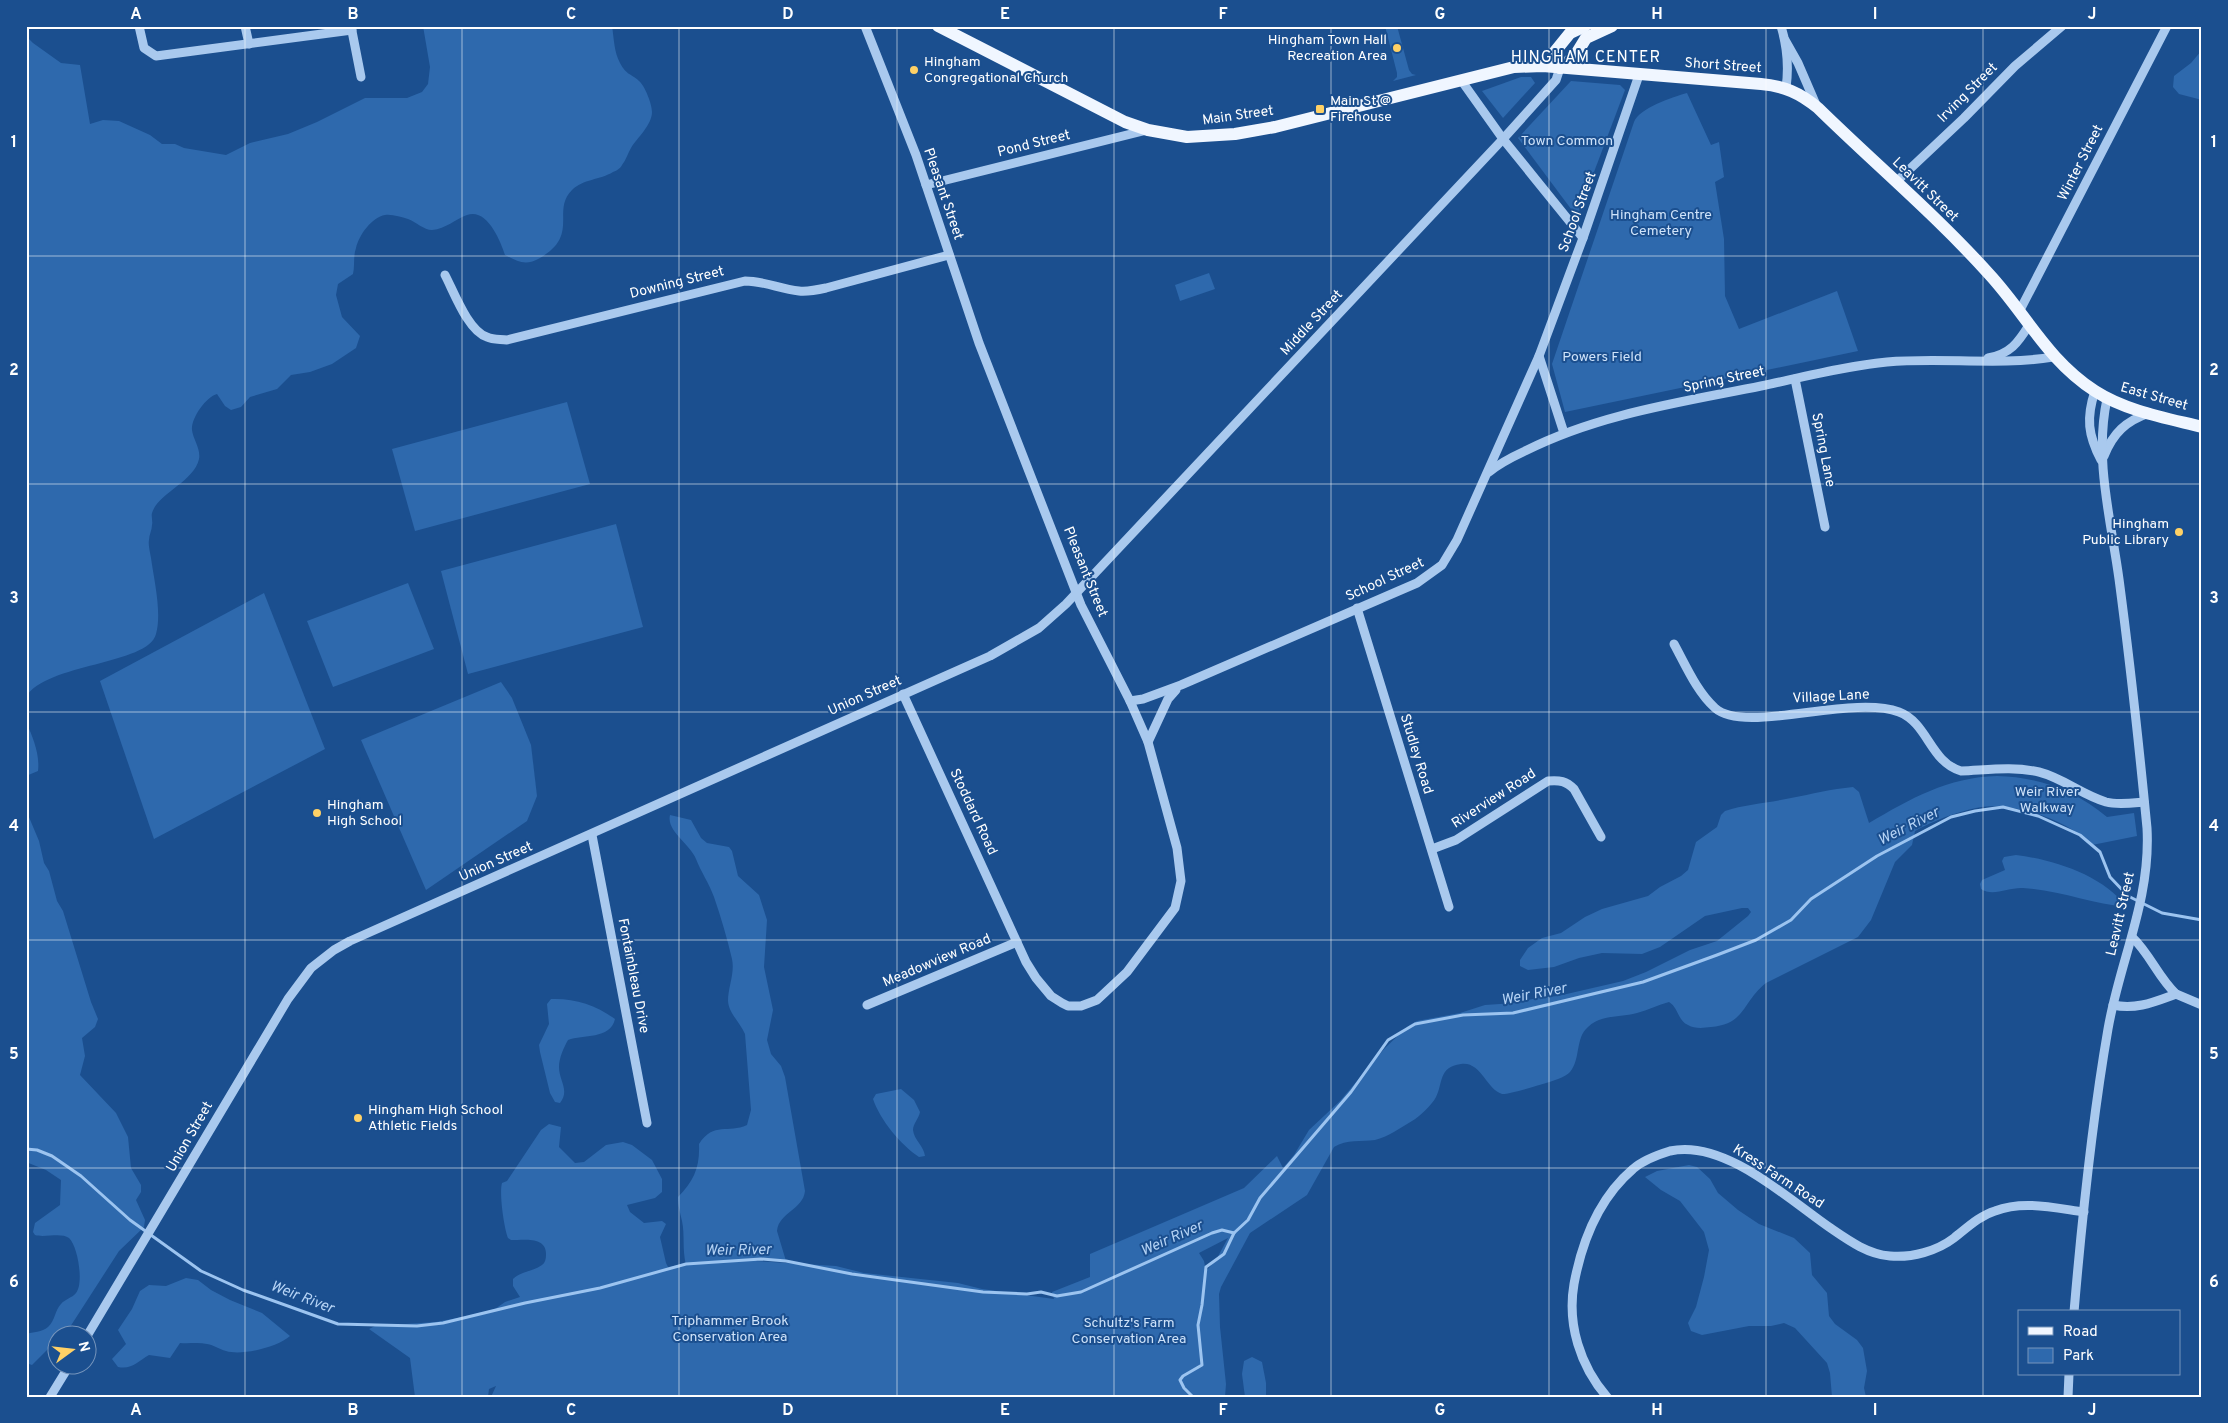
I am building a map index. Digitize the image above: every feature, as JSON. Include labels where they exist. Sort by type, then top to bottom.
[{"type":"main road","name":"Main Street","points":[[938,26],[1114,117],[1148,130],[1187,137],[1224,136],[1247,132],[1514,67],[1560,68]]},
{"type":"main road","points":[[1587,29],[1575,56],[1560,68],[1555,62],[1553,54],[1566,37],[1587,29],[1612,26]]},
{"type":"main road","name":"Short Street","points":[[1560,68],[1761,84],[1786,88],[1806,98],[1818,108]]},
{"type":"main road","name":"Leavitt Street","points":[[1818,108],[1980,264],[2020,312],[2053,357]]},
{"type":"main road","name":"East Street","points":[[2053,357],[2073,377],[2107,399],[2202,427]]},
{"type":"street","points":[[139,26],[144,48],[156,56],[352,28],[361,77]]},
{"type":"street","points":[[245,26],[249,44]]},
{"type":"street","name":"Pleasant Street","points":[[865,26],[926,185],[979,343],[1077,592],[1099,642],[1130,701],[1148,742],[1165,799],[1179,861],[1180,892],[1170,916],[1116,984],[1097,1000],[1081,1006],[1068,1006],[1051,996],[1036,978],[1017,942]]},
{"type":"street","name":"Leavitt Street","points":[[1781,26],[1785,40],[1788,74],[1786,88]]},
{"type":"street","name":"Irving Street","points":[[1896,182],[1964,118],[2015,66],[2062,26]]},
{"type":"street","name":"Winter Street","points":[[2020,312],[2167,26]]},
{"type":"street","name":"Leavitt Street","points":[[1785,40],[1802,70],[1818,108]]},
{"type":"street","name":"Middle Street","points":[[1077,592],[1503,139],[1556,80],[1560,68]]},
{"type":"street","name":"School Street","points":[[1130,701],[1143,699],[1181,685],[1417,583],[1442,565],[1457,540],[1539,356],[1583,238],[1639,75]]},
{"type":"street","points":[[1461,80],[1503,139],[1583,238]]},
{"type":"street","name":"Pond Street","points":[[926,185],[1148,130]]},
{"type":"street","name":"Downing Street","points":[[445,275],[466,315],[478,333],[486,337],[507,340],[745,281],[766,282],[798,291],[810,291],[949,254]]},
{"type":"street","name":"Spring Street","points":[[1978,360],[2000,356],[2011,349],[2029,325]]},
{"type":"street","points":[[1539,356],[1564,433]]},
{"type":"street","name":"Spring Street","points":[[1487,473],[1507,460],[1564,433],[1634,413],[1852,367],[1886,362],[1978,360],[1994,362],[2026,361],[2053,357]]},
{"type":"street","name":"Spring Lane","points":[[1795,379],[1825,527]]},
{"type":"street","name":"Leavitt Street","points":[[2095,391],[2088,420],[2094,447],[2102,463]]},
{"type":"street","name":"Leavitt Street","points":[[2074,1310],[2084,1212],[2102,1074],[2113,1005],[2145,884],[2148,842],[2131,668],[2102,463],[2104,417],[2107,399]]},
{"type":"street","points":[[2102,463],[2115,434],[2129,421],[2150,413]]},
{"type":"street","name":"Union Street","points":[[93,1326],[288,999],[297,985],[319,961],[338,948],[375,929],[592,835],[990,656],[1021,639],[1053,617],[1077,592]]},
{"type":"street","name":"Studley Road","points":[[1357,608],[1449,908]]},
{"type":"street","name":"Village Lane","points":[[1674,644],[1707,700],[1725,716],[1746,719],[1836,708],[1888,709],[1900,712],[1910,718],[1938,756],[1954,769],[2001,768],[2039,772],[2058,778],[2104,801],[2120,804],[2144,802]]},
{"type":"street","name":"School Street","points":[[1148,742],[1168,700],[1181,685]]},
{"type":"street","name":"Stoddard Road","points":[[903,694],[1017,942]]},
{"type":"street","name":"Riverview Road","points":[[1432,849],[1456,840],[1548,780],[1568,783],[1574,789],[1602,837]]},
{"type":"street","name":"Fontainbleau Drive","points":[[592,835],[647,1123]]},
{"type":"street","points":[[2132,937],[2143,947],[2165,984],[2176,994],[2202,1005]]},
{"type":"street","name":"Meadowview Road","points":[[867,1005],[1017,942]]},
{"type":"street","points":[[2113,1005],[2126,1008],[2137,1007],[2176,994]]},
{"type":"street","name":"Kress Farm Road","points":[[1607,1397],[1588,1366],[1575,1337],[1571,1314],[1575,1282],[1589,1232],[1603,1204],[1624,1176],[1636,1166],[1655,1156],[1678,1150],[1695,1149],[1724,1156],[1754,1174],[1860,1247],[1890,1256],[1905,1256],[1938,1248],[1985,1215],[2005,1208],[2037,1206],[2084,1212]]},
{"type":"street","points":[[50,1397],[63,1376]]},
{"type":"street","points":[[2068,1397],[2069,1376]]},
{"type":"green space","points":[[423,26],[612,26],[615,50],[622,67],[641,83],[648,95],[652,112],[650,122],[631,148],[620,168],[608,175],[576,186],[572,190],[566,198],[562,232],[559,241],[540,258],[530,262],[514,260],[505,255],[492,227],[481,216],[474,214],[467,215],[442,228],[432,230],[397,216],[385,215],[375,219],[363,232],[358,243],[353,274],[338,284],[336,295],[342,317],[360,336],[356,348],[332,364],[310,372],[291,375],[277,389],[250,397],[241,407],[231,410],[225,406],[217,394],[208,399],[197,414],[192,425],[199,455],[196,467],[184,481],[161,499],[152,513],[152,529],[149,544],[157,596],[158,626],[156,634],[149,644],[117,659],[54,677],[37,686],[26,697],[26,36],[61,63],[80,65],[90,124],[103,120],[119,121],[150,135],[162,144],[175,144],[184,148],[226,155],[250,143],[288,134],[365,98],[407,98],[422,92],[428,84],[430,67]]},
{"type":"green space","name":"Hingham Town Hall Recreation Area","points":[[1385,26],[1397,26],[1409,70],[1412,74],[1416,75],[1393,81],[1397,77],[1397,73]]},
{"type":"green space","points":[[2202,50],[2202,100],[2179,94],[2173,87],[2174,76],[2191,63]]},
{"type":"green space","points":[[1521,77],[1531,77],[1535,83],[1503,118],[1482,91]]},
{"type":"green space","name":"Town Common","points":[[1571,81],[1620,85],[1625,90],[1577,217],[1518,138]]},
{"type":"green space","name":"Hingham Centre Cemetery","points":[[1687,93],[1711,145],[1719,142],[1724,177],[1715,182],[1724,239],[1725,296],[1739,329],[1837,291],[1858,351],[1565,412],[1552,364],[1634,122],[1642,112],[1649,108],[1665,100]]},
{"type":"green space","points":[[1209,273],[1215,289],[1180,301],[1175,285]]},
{"type":"green space","points":[[567,402],[590,484],[415,531],[392,449]]},
{"type":"green space","points":[[616,524],[643,627],[468,674],[441,571]]},
{"type":"green space","points":[[408,583],[434,649],[333,687],[307,621]]},
{"type":"green space","points":[[264,593],[325,749],[154,839],[100,681]]},
{"type":"green space","points":[[501,682],[512,698],[531,745],[537,796],[527,821],[426,890],[361,740]]},
{"type":"green space","points":[[26,722],[35,746],[38,771],[26,776]]},
{"type":"green space","points":[[1979,777],[2012,777],[2041,782],[2069,792],[2107,817],[2134,813],[2137,836],[2092,845],[2082,836],[2054,820],[2022,810],[1990,806],[1953,814],[1915,831],[1912,845],[1895,862],[1871,920],[1858,937],[1766,983],[1752,997],[1743,1011],[1731,1022],[1699,1028],[1691,1026],[1682,1020],[1669,1002],[1630,1015],[1599,1020],[1588,1027],[1581,1037],[1576,1061],[1568,1074],[1559,1079],[1505,1094],[1496,1091],[1479,1071],[1468,1064],[1461,1064],[1448,1069],[1442,1077],[1434,1100],[1418,1117],[1380,1139],[1349,1142],[1334,1147],[1307,1195],[1250,1233],[1219,1294],[1220,1327],[1226,1384],[1225,1397],[491,1397],[496,1386],[489,1389],[488,1397],[415,1397],[410,1358],[369,1329],[375,1326],[436,1322],[468,1316],[495,1309],[505,1302],[520,1297],[513,1286],[513,1279],[543,1264],[546,1258],[545,1249],[543,1245],[534,1240],[511,1240],[508,1238],[502,1210],[501,1188],[502,1183],[507,1181],[541,1130],[549,1124],[561,1127],[559,1147],[575,1163],[584,1162],[606,1145],[623,1142],[632,1145],[652,1160],[662,1179],[662,1192],[655,1198],[627,1205],[630,1212],[644,1223],[662,1221],[666,1224],[660,1237],[666,1263],[668,1267],[686,1265],[683,1226],[678,1197],[695,1173],[699,1144],[705,1137],[716,1130],[747,1125],[751,1110],[745,1034],[730,1010],[728,1001],[733,964],[726,935],[710,887],[693,854],[672,827],[670,815],[691,820],[701,838],[707,843],[729,847],[732,851],[738,876],[759,895],[767,920],[764,967],[773,1010],[767,1040],[771,1054],[781,1066],[785,1077],[805,1191],[800,1203],[782,1219],[777,1231],[786,1261],[761,1259],[755,1261],[836,1266],[864,1273],[958,1283],[982,1289],[1054,1299],[1052,1292],[1090,1277],[1090,1254],[1244,1188],[1277,1156],[1283,1168],[1294,1155],[1309,1130],[1340,1101],[1385,1048],[1408,1026],[1417,1021],[1460,1013],[1485,1005],[1515,1003],[1558,996],[1623,981],[1690,950],[1717,941],[1748,916],[1751,912],[1748,908],[1705,916],[1660,947],[1642,954],[1602,953],[1579,958],[1554,967],[1528,970],[1520,966],[1520,960],[1528,948],[1542,938],[1561,933],[1585,917],[1602,909],[1648,896],[1681,876],[1688,870],[1696,842],[1717,827],[1721,815],[1725,811],[1853,787],[1859,792],[1869,823],[1930,791],[1962,780]],"holes":[[[1228,1238],[1216,1260],[1206,1271],[1204,1261],[1199,1253]]]},
{"type":"green space","points":[[26,810],[39,841],[44,863],[49,871],[57,901],[63,911],[98,1019],[95,1027],[82,1038],[85,1056],[80,1075],[116,1113],[128,1137],[131,1168],[141,1185],[141,1192],[136,1200],[145,1220],[144,1227],[119,1251],[71,1326],[49,1326],[54,1319],[57,1309],[64,1301],[76,1293],[78,1288],[80,1274],[75,1249],[72,1242],[66,1236],[39,1236],[33,1232],[35,1223],[60,1205],[61,1180],[46,1170],[26,1162]]},
{"type":"green space","points":[[2016,855],[2062,865],[2077,871],[2105,886],[2127,907],[2036,889],[2018,888],[1991,892],[1981,889],[1980,884],[1982,880],[2005,870],[2002,861],[2004,857]]},
{"type":"green space","points":[[551,999],[584,1003],[615,1019],[612,1026],[602,1033],[568,1040],[559,1064],[559,1072],[564,1090],[560,1103],[555,1102],[550,1093],[539,1045],[549,1024],[547,1004]]},
{"type":"green space","points":[[901,1089],[914,1100],[920,1112],[913,1130],[925,1156],[919,1157],[898,1139],[876,1107],[873,1099],[876,1094]]},
{"type":"green space","points":[[1689,1165],[1697,1167],[1710,1179],[1718,1193],[1738,1210],[1759,1224],[1794,1238],[1810,1253],[1812,1275],[1827,1293],[1829,1316],[1835,1324],[1857,1340],[1863,1348],[1867,1371],[1864,1388],[1866,1397],[1832,1397],[1830,1373],[1827,1363],[1795,1328],[1784,1323],[1771,1326],[1749,1326],[1702,1335],[1691,1331],[1688,1323],[1696,1307],[1709,1250],[1704,1232],[1680,1201],[1661,1190],[1645,1177],[1657,1171]]},
{"type":"green space","points":[[186,1278],[198,1280],[211,1290],[230,1300],[262,1313],[290,1336],[277,1344],[260,1350],[241,1352],[226,1351],[204,1343],[180,1343],[170,1358],[149,1355],[131,1366],[118,1367],[112,1359],[126,1344],[118,1330],[132,1309],[140,1291],[149,1285],[166,1286]]},
{"type":"green space","points":[[48,1327],[48,1349],[32,1365],[26,1363],[26,1334]]},
{"type":"green space","points":[[1252,1357],[1262,1362],[1266,1383],[1266,1397],[1245,1397],[1242,1374],[1244,1361]]},
{"type":"waterway","name":"Weir River","points":[[26,1149],[37,1150],[52,1156],[81,1176],[130,1220],[201,1271],[243,1290],[338,1324],[417,1326],[443,1323],[525,1303],[600,1288],[686,1264],[761,1259],[786,1261],[852,1274],[983,1292],[1027,1294],[1041,1292],[1057,1296],[1081,1292],[1212,1233],[1222,1230],[1234,1233],[1248,1220],[1260,1198],[1351,1092],[1388,1040],[1415,1024],[1463,1015],[1513,1013],[1643,982],[1756,940],[1791,920],[1811,899],[1877,856],[1951,817],[2003,807],[2038,816],[2080,835],[2100,852],[2110,877],[2128,896],[2162,913],[2202,920]]},
{"type":"waterway","points":[[1193,1397],[1184,1388],[1180,1380],[1183,1376],[1202,1365],[1198,1325],[1206,1267],[1224,1254],[1234,1233]]},
{"type":"place","name":"Hingham Town Hall Recreation Area","points":[[1397,48]]},
{"type":"place","name":"Hingham Congregational Church","points":[[914,70]]},
{"type":"place","name":"Main St @ Firehouse","points":[[1320,109]]},
{"type":"place","name":"Hingham Public Library","points":[[2179,532]]},
{"type":"place","name":"Hingham High School","points":[[317,813]]},
{"type":"place","name":"Hingham High School Athletic Fields","points":[[358,1118]]},
{"type":"district","name":"HINGHAM CENTER","points":[[1586,58]]},
{"type":"park label","name":"Powers Field","points":[[1602,357]]},
{"type":"park label","name":"Weir River Walkway","points":[[2047,800]]},
{"type":"park label","name":"Triphammer Brook Conservation Area","points":[[730,1329]]},
{"type":"park label","name":"Schultz's Farm Conservation Area","points":[[1129,1332]]}]
